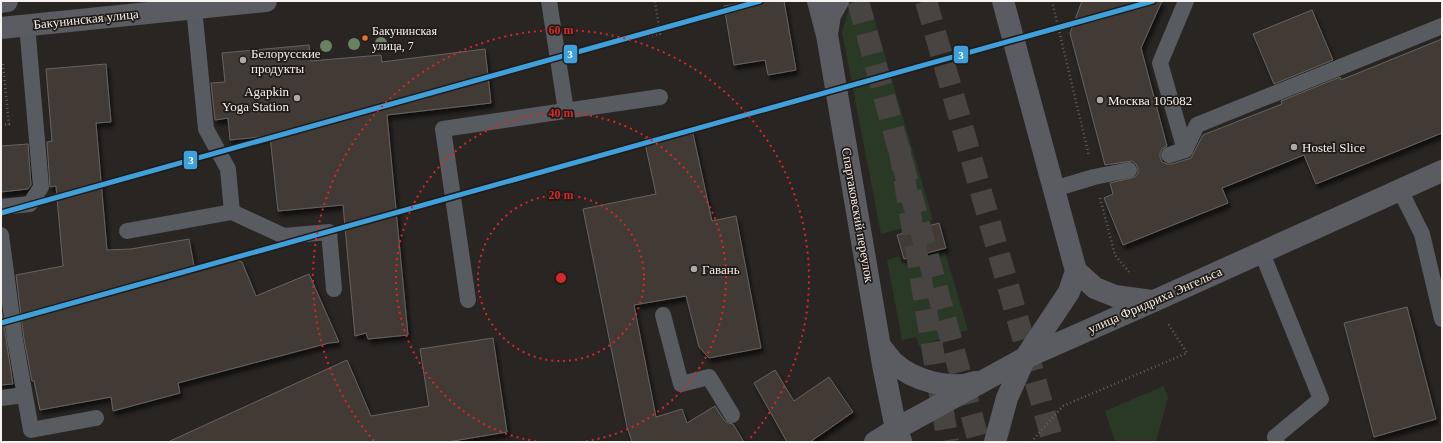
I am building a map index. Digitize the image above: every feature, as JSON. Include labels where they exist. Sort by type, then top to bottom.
[{"type":"main road","points":[[1,2],[7,1]]},
{"type":"main road","name":"Бакунинская улица","points":[[1,28],[266,1]]},
{"type":"main road","name":"Спартаковский переулок","points":[[818,1],[827,36],[881,347],[899,435]]},
{"type":"main road","points":[[827,36],[830,15],[838,1]]},
{"type":"main road","points":[[995,442],[1007,398],[1025,358],[1069,292],[1076,271],[1003,1]]},
{"type":"main road","name":"улица Фридриха Энгельса","points":[[875,442],[899,435],[992,376],[1025,358],[1442,171]]},
{"type":"main road","points":[[1076,271],[1096,288],[1115,296],[1154,301]]},
{"type":"main road","points":[[881,347],[894,362],[911,374],[930,382],[951,385],[972,383],[992,376]]},
{"type":"lane","points":[[549,1],[566,111]]},
{"type":"lane","points":[[1185,150],[1160,63],[1186,1]]},
{"type":"lane","points":[[194,8],[206,129],[228,169],[232,212]]},
{"type":"lane","points":[[1,207],[30,204],[41,187],[27,25]]},
{"type":"lane","points":[[1169,155],[1185,150],[1197,125],[1442,26]]},
{"type":"lane","points":[[468,300],[443,129],[660,97]]},
{"type":"lane","points":[[1054,189],[1094,177],[1129,170]]},
{"type":"lane","points":[[1400,190],[1422,234],[1442,319]]},
{"type":"lane","points":[[127,231],[232,212],[284,236],[329,232],[334,289]]},
{"type":"lane","points":[[1,235],[14,340],[30,430],[96,418]]},
{"type":"lane","points":[[1262,253],[1321,399],[1275,437],[1277,442]]},
{"type":"lane","points":[[663,315],[681,384],[709,377],[732,415]]},
{"type":"lane","points":[[1,398],[24,395]]},
{"type":"path","points":[[636,37],[660,34],[655,1]]},
{"type":"path","points":[[3,64],[9,124]]},
{"type":"path","points":[[1031,442],[1063,406],[1187,353],[1154,301]]},
{"type":"green space","points":[[854,1],[869,1],[933,220],[881,234],[842,32],[848,11]]},
{"type":"green space","points":[[945,252],[968,330],[919,346],[916,337],[902,340],[887,260],[899,256],[902,264]]},
{"type":"green space","points":[[1164,386],[1168,398],[1156,442],[1115,442],[1105,411]]},
{"type":"building","points":[[754,1],[784,1],[796,70],[768,75],[765,60],[734,65],[724,6]]},
{"type":"building","points":[[1082,1],[1162,1],[1141,48],[1167,146],[1162,149],[1160,157],[1162,162],[1167,164],[1172,164],[1191,158],[1203,135],[1282,104],[1281,101],[1340,77],[1341,80],[1442,39],[1442,133],[1316,184],[1304,155],[1222,188],[1228,203],[1123,245],[1104,198],[1113,194],[1110,183],[1135,177],[1138,173],[1138,169],[1136,164],[1132,161],[1105,165],[1070,33]]},
{"type":"building","points":[[1312,10],[1333,60],[1274,84],[1253,34]]},
{"type":"building","points":[[309,45],[311,61],[381,55],[382,62],[485,49],[491,103],[387,115],[408,335],[368,339],[366,333],[355,336],[343,205],[278,211],[270,136],[230,140],[228,118],[215,120],[211,83],[225,82],[222,53]]},
{"type":"building","points":[[106,64],[111,122],[96,123],[107,250],[131,249],[189,239],[195,271],[232,258],[242,262],[256,296],[309,274],[339,342],[329,343],[178,383],[180,393],[113,411],[111,397],[40,410],[34,381],[32,381],[24,339],[16,275],[63,266],[56,186],[50,187],[47,142],[52,141],[46,69]]},
{"type":"building","points":[[692,129],[712,221],[736,216],[761,348],[709,358],[699,347],[686,296],[634,305],[656,417],[682,409],[687,423],[715,406],[724,420],[733,424],[744,442],[632,442],[627,427],[583,209],[656,194],[644,139]]},
{"type":"building","points":[[28,144],[31,185],[28,189],[1,192],[1,146]]},
{"type":"building","points":[[939,223],[946,248],[904,259],[897,235]]},
{"type":"building","points":[[1,307],[13,384],[1,385]]},
{"type":"building","points":[[1407,307],[1436,419],[1374,437],[1344,323]]},
{"type":"building","points":[[493,338],[507,432],[447,442],[168,442],[347,360],[371,416],[429,406],[420,349]]},
{"type":"building","points":[[775,370],[794,401],[829,377],[853,412],[810,442],[787,442],[754,383]]},
{"type":"tunnel","points":[[858,1],[979,442]]},
{"type":"tunnel","points":[[926,1],[1053,442]]},
{"type":"tunnel","points":[[899,147],[948,442]]},
{"type":"transit line","name":"3","points":[[1,213],[760,1]]},
{"type":"transit line","name":"3","points":[[1,323],[1153,1]]},
{"type":"place","name":"Бакунинская улица, 7","points":[[365,38]]},
{"type":"place","name":"Белорусские продукты","points":[[243,60]]},
{"type":"place","name":"Agapkin Yoga Station","points":[[297,98]]},
{"type":"place","name":"Москва 105082","points":[[1100,100]]},
{"type":"place","name":"Hostel Slice","points":[[1294,147]]},
{"type":"place","name":"Гавань","points":[[694,269]]}]
